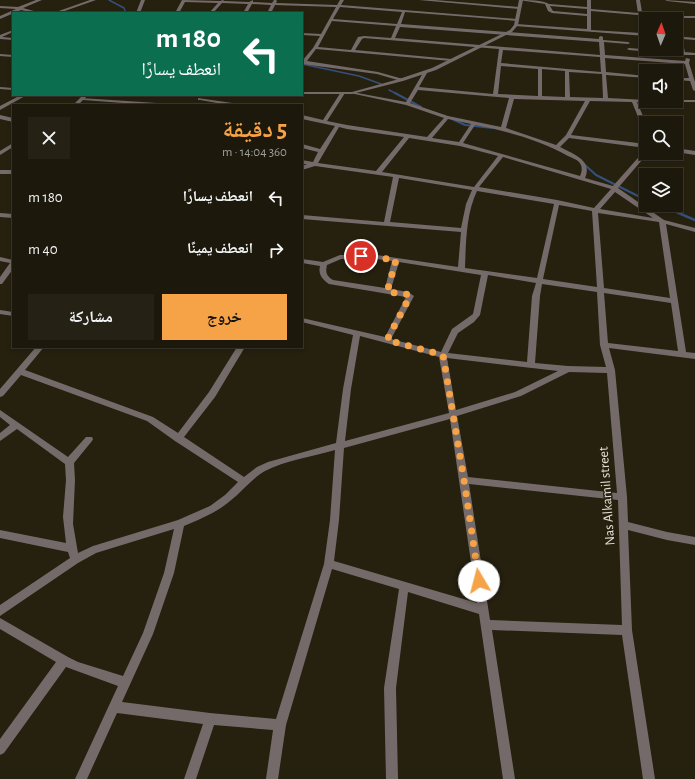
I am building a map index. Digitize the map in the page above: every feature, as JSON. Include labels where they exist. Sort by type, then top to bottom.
[{"type":"street","points":[[0,18],[18,8],[40,0]]},
{"type":"street","points":[[58,12],[94,0]]},
{"type":"street","points":[[138,12],[143,0]]},
{"type":"street","points":[[303,62],[316,48],[342,0]]},
{"type":"street","points":[[421,0],[519,8]]},
{"type":"street","points":[[352,93],[425,73],[507,34],[514,29],[517,22],[521,0],[544,2],[548,5],[589,11]]},
{"type":"street","points":[[589,0],[589,30]]},
{"type":"street","points":[[638,0],[640,12]]},
{"type":"street","points":[[667,0],[695,3]]},
{"type":"street","points":[[178,12],[183,1],[275,2],[480,17],[589,30],[639,34]]},
{"type":"street","points":[[212,12],[222,1]]},
{"type":"street","points":[[434,14],[439,1]]},
{"type":"street","points":[[684,1],[695,8]]},
{"type":"street","points":[[246,12],[251,2]]},
{"type":"street","points":[[270,12],[275,2]]},
{"type":"street","points":[[480,17],[482,5]]},
{"type":"street","points":[[548,5],[549,10],[552,12],[589,11],[639,14]]},
{"type":"street","points":[[0,6],[35,12]]},
{"type":"street","points":[[392,40],[404,12]]},
{"type":"street","points":[[683,16],[695,17]]},
{"type":"street","points":[[331,20],[628,43]]},
{"type":"street","points":[[0,37],[12,31]]},
{"type":"street","points":[[601,31],[606,100]]},
{"type":"street","points":[[627,33],[630,58]]},
{"type":"street","points":[[303,34],[323,35]]},
{"type":"street","points":[[0,37],[12,39]]},
{"type":"street","points":[[352,52],[361,37],[687,63]]},
{"type":"street","points":[[683,37],[695,38]]},
{"type":"street","points":[[316,48],[451,60]]},
{"type":"street","points":[[495,96],[501,48]]},
{"type":"street","points":[[628,49],[639,50]]},
{"type":"street","points":[[303,54],[312,52]]},
{"type":"street","points":[[683,54],[695,54]]},
{"type":"street","points":[[695,54],[687,60],[695,90]]},
{"type":"street","points":[[0,55],[12,56]]},
{"type":"street","points":[[303,62],[378,73],[401,80]]},
{"type":"street","points":[[499,64],[639,76]]},
{"type":"street","points":[[540,68],[540,98]]},
{"type":"street","points":[[567,70],[568,99]]},
{"type":"street","points":[[407,104],[425,73]]},
{"type":"street","points":[[683,79],[692,80]]},
{"type":"street","points":[[0,88],[12,89]]},
{"type":"street","points":[[416,88],[512,97],[639,101]]},
{"type":"street","points":[[303,93],[352,93],[407,104],[447,117],[503,129],[557,147],[580,160],[585,171],[581,179]]},
{"type":"street","points":[[324,122],[343,93]]},
{"type":"street","points":[[0,108],[24,96]]},
{"type":"street","points":[[122,101],[125,96]]},
{"type":"street","points":[[76,104],[85,97],[160,104]]},
{"type":"street","points":[[202,97],[234,104]]},
{"type":"street","points":[[503,129],[512,97]]},
{"type":"street","points":[[557,147],[568,136],[588,100]]},
{"type":"street","points":[[634,101],[640,116]]},
{"type":"street","points":[[683,101],[695,101]]},
{"type":"street","points":[[0,117],[12,120]]},
{"type":"street","points":[[303,117],[338,125],[460,144],[613,188],[662,221],[682,354]]},
{"type":"street","points":[[429,139],[447,117]]},
{"type":"street","points":[[460,144],[474,122]]},
{"type":"street","points":[[303,168],[314,164],[320,151],[338,125]]},
{"type":"street","points":[[378,173],[408,136]]},
{"type":"street","points":[[568,136],[639,145]]},
{"type":"street","points":[[0,153],[12,146]]},
{"type":"street","points":[[303,146],[320,151]]},
{"type":"street","points":[[683,151],[695,153]]},
{"type":"street","points":[[461,270],[464,230],[472,196],[502,155]]},
{"type":"street","points":[[595,211],[613,188],[639,160]]},
{"type":"street","points":[[303,162],[477,188],[557,202],[595,211],[662,221],[695,230]]},
{"type":"street","points":[[0,172],[12,172]]},
{"type":"street","points":[[387,224],[396,176]]},
{"type":"street","points":[[531,365],[536,296],[557,202]]},
{"type":"street","name":"Nas Alkamil street","points":[[595,211],[599,291],[604,345],[611,370],[622,497],[627,630],[649,779]]},
{"type":"street","points":[[0,215],[12,216]]},
{"type":"street","points":[[303,217],[464,230]]},
{"type":"street","points":[[303,261],[324,264],[340,257],[370,256],[599,291],[675,301]]},
{"type":"street","points":[[0,259],[12,263]]},
{"type":"street","points":[[387,292],[396,260]]},
{"type":"street","points":[[0,282],[12,264]]},
{"type":"street","points":[[324,264],[322,271],[325,278],[332,282],[406,294],[410,296],[387,340]]},
{"type":"street","points":[[486,273],[476,315],[455,331],[443,355],[464,480],[509,779]]},
{"type":"street","points":[[0,312],[12,314]]},
{"type":"street","points":[[303,320],[443,355],[568,369],[611,370]]},
{"type":"street","points":[[272,779],[280,725],[329,564],[333,542],[340,445],[351,362],[357,334]]},
{"type":"street","points":[[604,345],[695,356]]},
{"type":"street","points":[[0,394],[21,372],[39,348]]},
{"type":"street","points":[[178,439],[212,394],[240,348]]},
{"type":"street","points":[[0,612],[75,560],[105,545],[180,523],[213,509],[228,498],[244,482],[271,464],[452,415],[518,394],[568,369]]},
{"type":"street","points":[[21,372],[142,416],[244,482]]},
{"type":"street","points":[[0,413],[69,462]]},
{"type":"street","points":[[0,438],[16,425]]},
{"type":"street","points":[[75,560],[68,522],[70,475],[69,462],[89,439]]},
{"type":"street","points":[[464,480],[622,497]]},
{"type":"street","points":[[81,779],[126,683],[158,607],[169,573],[180,523]]},
{"type":"street","points":[[624,525],[695,541]]},
{"type":"street","points":[[0,534],[72,549]]},
{"type":"street","points":[[329,564],[483,610]]},
{"type":"street","points":[[392,779],[390,688],[404,587]]},
{"type":"street","points":[[0,623],[64,661],[126,683]]},
{"type":"street","points":[[486,625],[627,630]]},
{"type":"street","points":[[0,749],[64,661]]},
{"type":"street","points":[[115,707],[210,719],[280,725]]},
{"type":"street","points":[[190,779],[210,719]]},
{"type":"waterway","points":[[109,0],[124,8],[126,12]]},
{"type":"waterway","points":[[303,64],[359,76],[381,84]]},
{"type":"waterway","points":[[389,90],[395,93]]},
{"type":"waterway","points":[[395,93],[421,107]]},
{"type":"waterway","points":[[452,119],[465,125],[493,128]]},
{"type":"waterway","points":[[584,164],[596,175],[639,196]]},
{"type":"waterway","points":[[676,212],[695,220]]},
{"type":"route","points":[[361,256],[396,260],[387,292],[406,294],[410,296],[387,340],[419,350],[443,355],[479,581]]}]
